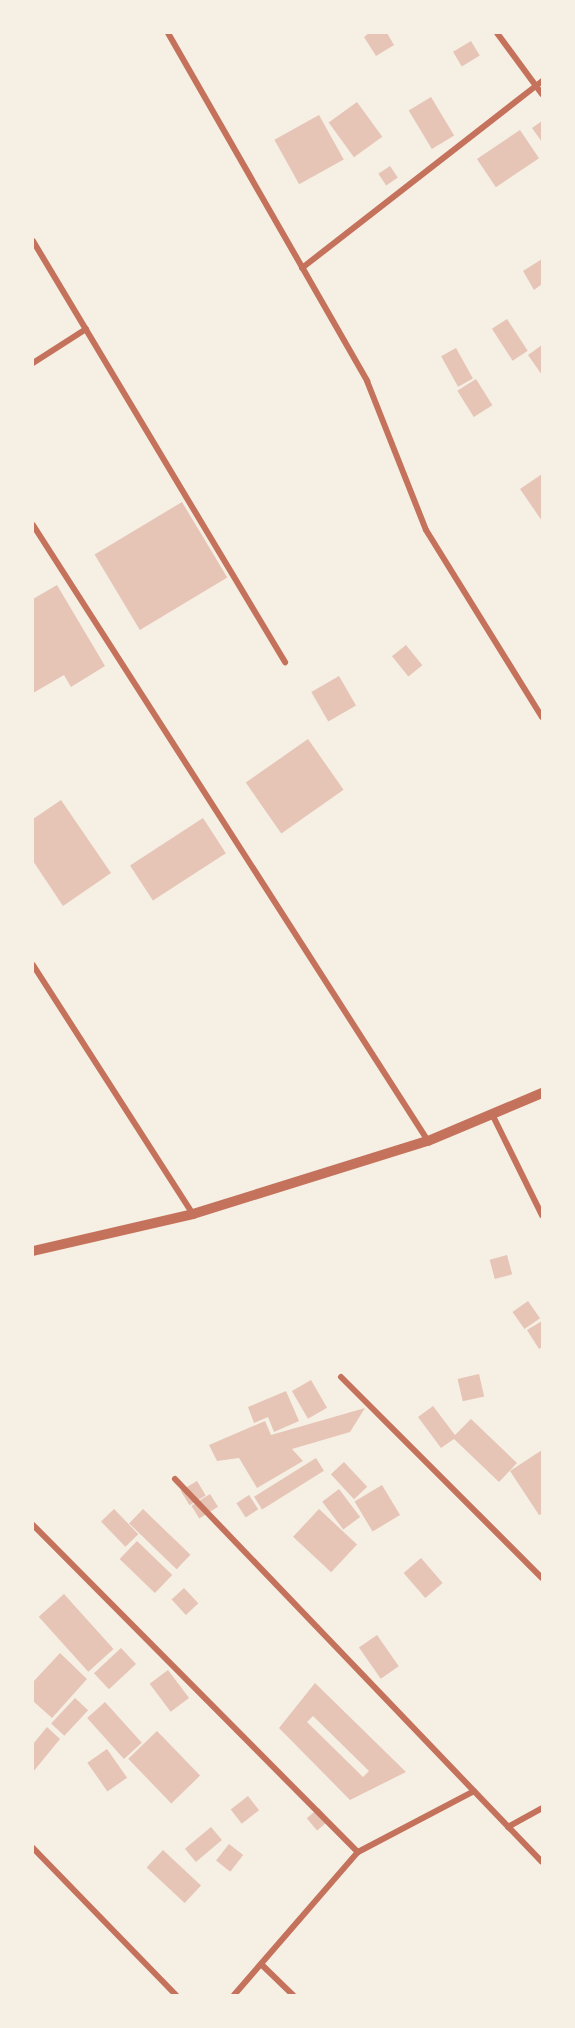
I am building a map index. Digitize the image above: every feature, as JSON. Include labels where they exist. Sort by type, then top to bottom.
[{"type":"street","points":[[168,33],[367,381],[426,530],[542,717]]},
{"type":"street","points":[[497,33],[542,94]]},
{"type":"street","points":[[302,268],[542,81]]},
{"type":"street","points":[[33,241],[285,662]]},
{"type":"street","points":[[33,363],[86,329]]},
{"type":"street","points":[[33,525],[428,1141]]},
{"type":"street","points":[[33,965],[193,1214]]},
{"type":"street","points":[[33,1251],[193,1214],[428,1141],[491,1112],[542,1094]]},
{"type":"street","points":[[491,1112],[542,1215]]},
{"type":"street","points":[[341,1377],[542,1578]]},
{"type":"street","points":[[175,1479],[542,1862]]},
{"type":"street","points":[[33,1525],[358,1852]]},
{"type":"street","points":[[234,1995],[358,1852],[474,1791]]},
{"type":"street","points":[[508,1827],[542,1808]]},
{"type":"street","points":[[33,1848],[176,1995]]},
{"type":"street","points":[[261,1964],[293,1995]]},
{"type":"building","points":[[369,33],[387,33],[394,45],[376,56],[364,37]]},
{"type":"building","points":[[471,41],[480,56],[462,66],[453,52]]},
{"type":"building","points":[[431,97],[454,136],[432,149],[409,110]]},
{"type":"building","points":[[357,102],[382,137],[354,157],[329,123]]},
{"type":"building","points":[[319,115],[344,160],[299,184],[274,140]]},
{"type":"building","points":[[542,121],[542,142],[532,128]]},
{"type":"building","points":[[520,130],[539,158],[496,187],[477,159]]},
{"type":"building","points":[[390,166],[398,178],[386,185],[378,174]]},
{"type":"building","points":[[542,259],[542,284],[534,290],[523,271]]},
{"type":"building","points":[[507,319],[528,351],[513,361],[492,329]]},
{"type":"building","points":[[542,345],[542,375],[528,355]]},
{"type":"building","points":[[456,348],[473,379],[458,387],[441,356]]},
{"type":"building","points":[[476,379],[492,405],[474,417],[457,391]]},
{"type":"building","points":[[542,474],[542,521],[520,489]]},
{"type":"building","points":[[182,502],[227,577],[140,630],[95,555]]},
{"type":"building","points":[[57,585],[105,666],[71,687],[64,675],[33,693],[33,599]]},
{"type":"building","points":[[406,645],[422,665],[408,677],[392,656]]},
{"type":"building","points":[[339,676],[356,705],[328,721],[311,692]]},
{"type":"building","points":[[308,739],[344,790],[281,833],[246,783]]},
{"type":"building","points":[[61,800],[111,873],[63,906],[33,861],[33,819]]},
{"type":"building","points":[[203,818],[226,853],[153,901],[130,865]]},
{"type":"building","points":[[507,1255],[512,1274],[495,1279],[490,1260]]},
{"type":"building","points":[[528,1301],[540,1318],[524,1329],[512,1312]]},
{"type":"building","points":[[542,1321],[542,1347],[539,1349],[527,1330]]},
{"type":"building","points":[[479,1374],[484,1396],[463,1401],[458,1379]]},
{"type":"building","points":[[311,1380],[327,1408],[308,1419],[292,1391]]},
{"type":"building","points":[[286,1391],[299,1421],[274,1432],[268,1417],[254,1423],[248,1407]]},
{"type":"building","points":[[433,1406],[455,1435],[471,1419],[517,1463],[499,1482],[454,1439],[441,1448],[418,1417]]},
{"type":"building","points":[[365,1408],[350,1432],[292,1449],[303,1461],[257,1488],[239,1458],[217,1461],[209,1445],[265,1421],[271,1435]]},
{"type":"building","points":[[542,1450],[542,1514],[539,1515],[510,1471]]},
{"type":"building","points":[[316,1458],[324,1471],[262,1509],[254,1497]]},
{"type":"building","points":[[344,1462],[367,1487],[354,1499],[331,1474]]},
{"type":"building","points":[[197,1481],[206,1496],[189,1505],[181,1491]]},
{"type":"building","points":[[382,1485],[400,1515],[373,1531],[355,1501]]},
{"type":"building","points":[[339,1489],[360,1517],[343,1530],[322,1502]]},
{"type":"building","points":[[210,1494],[218,1507],[199,1518],[191,1506]]},
{"type":"building","points":[[249,1495],[258,1509],[246,1517],[236,1503]]},
{"type":"building","points":[[114,1509],[138,1534],[125,1547],[101,1522]]},
{"type":"building","points":[[143,1509],[190,1555],[177,1569],[129,1523]]},
{"type":"building","points":[[319,1509],[357,1544],[331,1572],[293,1537]]},
{"type":"building","points":[[137,1541],[172,1575],[155,1593],[120,1559]]},
{"type":"building","points":[[421,1558],[443,1583],[425,1598],[404,1573]]},
{"type":"building","points":[[184,1588],[198,1603],[186,1615],[172,1600]]},
{"type":"building","points":[[64,1594],[114,1649],[88,1672],[39,1617]]},
{"type":"building","points":[[377,1635],[399,1666],[381,1679],[359,1648]]},
{"type":"building","points":[[121,1648],[136,1664],[109,1689],[94,1673]]},
{"type":"building","points":[[60,1653],[87,1679],[52,1718],[33,1701],[33,1682]]},
{"type":"building","points":[[168,1670],[189,1698],[171,1712],[150,1684]]},
{"type":"building","points":[[315,1683],[406,1772],[350,1800],[279,1728]],"holes":[[[313,1716],[369,1771],[363,1777],[307,1722]]]},
{"type":"building","points":[[75,1698],[88,1710],[64,1736],[51,1724]]},
{"type":"building","points":[[105,1702],[142,1743],[124,1759],[87,1718]]},
{"type":"building","points":[[47,1727],[60,1739],[33,1772],[33,1744]]},
{"type":"building","points":[[157,1731],[200,1776],[171,1803],[128,1759]]},
{"type":"building","points":[[107,1749],[127,1778],[107,1791],[87,1763]]},
{"type":"building","points":[[248,1796],[259,1810],[242,1824],[231,1810]]},
{"type":"building","points":[[319,1808],[329,1820],[317,1831],[307,1818]]},
{"type":"building","points":[[211,1827],[222,1840],[196,1862],[185,1849]]},
{"type":"building","points":[[229,1844],[243,1855],[230,1872],[216,1861]]},
{"type":"building","points":[[163,1850],[201,1885],[185,1903],[147,1868]]}]
